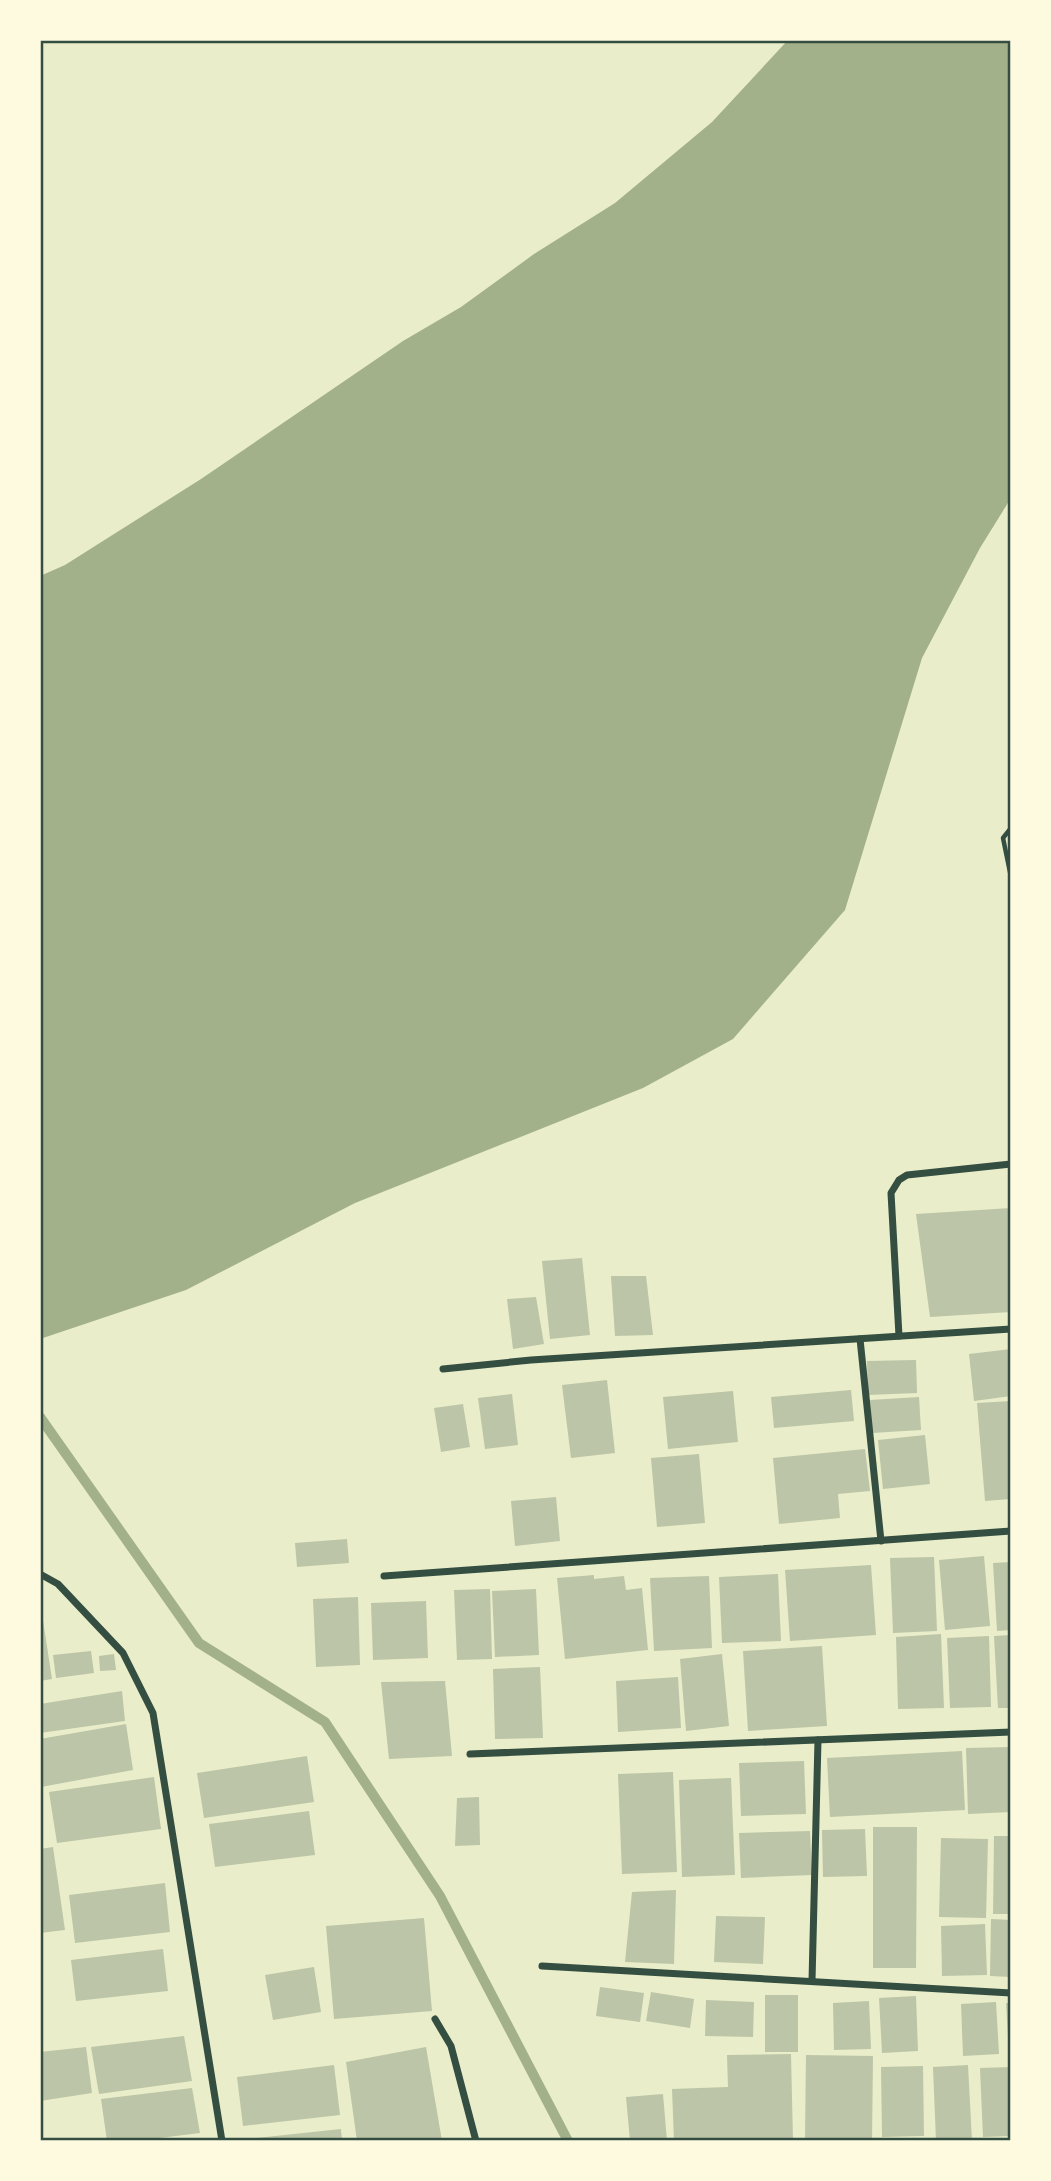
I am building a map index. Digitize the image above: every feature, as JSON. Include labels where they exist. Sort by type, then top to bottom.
[{"type":"street","points":[[899,1336],[891,1193],[894,1186],[907,1175],[1011,1164]]},
{"type":"street","points":[[443,1369],[531,1360],[1011,1329]]},
{"type":"street","points":[[860,1339],[881,1541]]},
{"type":"street","points":[[384,1576],[1011,1531]]},
{"type":"street","points":[[40,1574],[58,1584],[123,1653],[153,1713],[222,2141]]},
{"type":"street","points":[[470,1754],[1011,1732]]},
{"type":"street","points":[[812,1981],[818,1740]]},
{"type":"street","points":[[542,1966],[1011,1993]]},
{"type":"street","points":[[435,2019],[452,2046],[476,2141]]},
{"type":"path","points":[[1011,828],[1003,838],[1011,877]]},
{"type":"shaded area","points":[[788,40],[1011,40],[1011,498],[980,548],[922,658],[845,910],[733,1039],[643,1088],[355,1203],[186,1290],[40,1339],[40,576],[65,565],[201,479],[403,341],[461,307],[534,254],[615,203],[712,122]]},
{"type":"building","points":[[1011,1208],[1011,1312],[930,1317],[916,1214]]},
{"type":"building","points":[[582,1258],[590,1335],[550,1339],[542,1261]]},
{"type":"building","points":[[611,1276],[646,1276],[653,1335],[615,1336]]},
{"type":"building","points":[[536,1297],[544,1344],[513,1349],[507,1299]]},
{"type":"building","points":[[1011,1349],[1011,1396],[974,1401],[969,1354]]},
{"type":"building","points":[[916,1360],[917,1393],[868,1395],[867,1361]]},
{"type":"building","points":[[607,1380],[615,1453],[571,1458],[562,1385]]},
{"type":"building","points":[[851,1390],[854,1421],[774,1428],[771,1397]]},
{"type":"building","points":[[733,1391],[738,1442],[668,1449],[663,1397]]},
{"type":"building","points":[[512,1394],[518,1445],[485,1449],[478,1398]]},
{"type":"building","points":[[919,1397],[921,1430],[872,1433],[870,1400]]},
{"type":"building","points":[[1011,1401],[1011,1499],[985,1501],[977,1403]]},
{"type":"building","points":[[463,1404],[470,1447],[441,1452],[434,1408]]},
{"type":"building","points":[[925,1435],[930,1484],[883,1489],[878,1440]]},
{"type":"building","points":[[865,1449],[870,1491],[838,1494],[840,1518],[779,1524],[773,1458]]},
{"type":"building","points":[[699,1454],[705,1523],[657,1527],[651,1458]]},
{"type":"building","points":[[556,1497],[560,1541],[515,1546],[511,1501]]},
{"type":"building","points":[[347,1539],[349,1563],[297,1567],[295,1543]]},
{"type":"building","points":[[984,1556],[990,1626],[945,1630],[939,1560]]},
{"type":"building","points":[[934,1557],[937,1631],[893,1633],[890,1558]]},
{"type":"building","points":[[1011,1562],[1011,1630],[997,1631],[993,1563]]},
{"type":"building","points":[[871,1565],[876,1635],[790,1641],[785,1570]]},
{"type":"building","points":[[778,1574],[781,1641],[722,1643],[719,1577]]},
{"type":"building","points":[[594,1575],[594,1579],[624,1576],[626,1590],[642,1588],[648,1650],[565,1659],[557,1578]]},
{"type":"building","points":[[709,1576],[712,1648],[654,1651],[650,1578]]},
{"type":"building","points":[[490,1589],[492,1659],[457,1660],[454,1590]]},
{"type":"building","points":[[536,1589],[539,1655],[495,1657],[492,1591]]},
{"type":"building","points":[[358,1597],[360,1665],[316,1667],[313,1599]]},
{"type":"building","points":[[40,1601],[52,1679],[40,1681]]},
{"type":"building","points":[[426,1601],[428,1658],[373,1660],[371,1603]]},
{"type":"building","points":[[941,1634],[944,1708],[898,1709],[896,1637]]},
{"type":"building","points":[[1011,1635],[1011,1708],[998,1708],[994,1636]]},
{"type":"building","points":[[989,1636],[991,1707],[950,1708],[947,1638]]},
{"type":"building","points":[[822,1646],[827,1726],[748,1731],[743,1651]]},
{"type":"building","points":[[91,1651],[94,1673],[56,1678],[53,1655]]},
{"type":"building","points":[[114,1654],[116,1670],[100,1671],[99,1656]]},
{"type":"building","points":[[722,1654],[729,1726],[686,1731],[680,1659]]},
{"type":"building","points":[[540,1667],[543,1738],[495,1739],[493,1669]]},
{"type":"building","points":[[678,1677],[681,1728],[618,1732],[616,1681]]},
{"type":"building","points":[[445,1681],[452,1756],[389,1759],[381,1682]]},
{"type":"building","points":[[122,1691],[125,1721],[40,1733],[40,1704]]},
{"type":"building","points":[[126,1724],[133,1770],[41,1787],[40,1739]]},
{"type":"building","points":[[1011,1747],[1011,1812],[968,1814],[966,1748]]},
{"type":"building","points":[[962,1751],[965,1810],[830,1817],[827,1758]]},
{"type":"building","points":[[307,1756],[314,1802],[204,1818],[197,1773]]},
{"type":"building","points":[[804,1761],[806,1814],[741,1816],[739,1763]]},
{"type":"building","points":[[673,1772],[677,1872],[622,1874],[618,1774]]},
{"type":"building","points":[[154,1777],[161,1829],[57,1843],[49,1792]]},
{"type":"building","points":[[731,1778],[735,1875],[682,1877],[679,1780]]},
{"type":"building","points":[[479,1797],[480,1845],[455,1846],[457,1798]]},
{"type":"building","points":[[309,1811],[315,1855],[215,1867],[209,1824]]},
{"type":"building","points":[[873,1827],[917,1827],[916,1968],[873,1968]]},
{"type":"building","points":[[865,1829],[867,1876],[823,1877],[822,1830]]},
{"type":"building","points":[[810,1831],[812,1875],[741,1878],[739,1833]]},
{"type":"building","points":[[994,1836],[1011,1836],[1011,1914],[993,1914]]},
{"type":"building","points":[[941,1838],[988,1839],[986,1918],[939,1917]]},
{"type":"building","points":[[53,1847],[65,1930],[40,1933],[40,1849]]},
{"type":"building","points":[[165,1883],[170,1932],[75,1943],[69,1895]]},
{"type":"building","points":[[676,1890],[674,1964],[625,1962],[632,1892]]},
{"type":"building","points":[[716,1916],[765,1917],[763,1964],[714,1962]]},
{"type":"building","points":[[424,1918],[432,2011],[334,2019],[326,1926]]},
{"type":"building","points":[[991,1919],[1011,1920],[1011,1977],[990,1976]]},
{"type":"building","points":[[985,1924],[987,1975],[942,1976],[941,1926]]},
{"type":"building","points":[[163,1949],[168,1991],[76,2001],[71,1960]]},
{"type":"building","points":[[314,1967],[321,2012],[273,2020],[265,1975]]},
{"type":"building","points":[[600,1987],[644,1993],[640,2022],[596,2016]]},
{"type":"building","points":[[651,1992],[694,1999],[690,2028],[646,2021]]},
{"type":"building","points":[[765,1995],[798,1995],[798,2052],[765,2052]]},
{"type":"building","points":[[916,1996],[918,2051],[882,2053],[879,1998]]},
{"type":"building","points":[[706,2000],[754,2002],[753,2037],[705,2036]]},
{"type":"building","points":[[869,2001],[871,2049],[834,2050],[833,2003]]},
{"type":"building","points":[[996,2002],[999,2054],[963,2056],[961,2004]]},
{"type":"building","points":[[1006,2003],[1011,2003],[1011,2053],[1009,2053]]},
{"type":"building","points":[[184,2036],[192,2081],[99,2094],[91,2047]]},
{"type":"building","points":[[86,2047],[92,2093],[40,2101],[40,2052]]},
{"type":"building","points":[[426,2047],[442,2141],[357,2141],[346,2062]]},
{"type":"building","points":[[791,2054],[793,2141],[674,2141],[672,2089],[728,2087],[727,2055]]},
{"type":"building","points":[[806,2055],[873,2056],[872,2141],[805,2141]]},
{"type":"building","points":[[334,2065],[340,2115],[243,2126],[237,2077]]},
{"type":"building","points":[[968,2065],[972,2141],[936,2141],[933,2067]]},
{"type":"building","points":[[923,2066],[924,2136],[882,2137],[881,2067]]},
{"type":"building","points":[[1011,2067],[1011,2136],[983,2137],[980,2068]]},
{"type":"building","points":[[192,2088],[200,2133],[135,2141],[107,2141],[101,2099]]},
{"type":"building","points":[[663,2094],[667,2141],[630,2141],[626,2097]]},
{"type":"building","points":[[341,2129],[342,2141],[247,2141],[247,2139]]},
{"type":"waterway","points":[[40,1417],[199,1643],[325,1722],[440,1896],[568,2141]]}]
